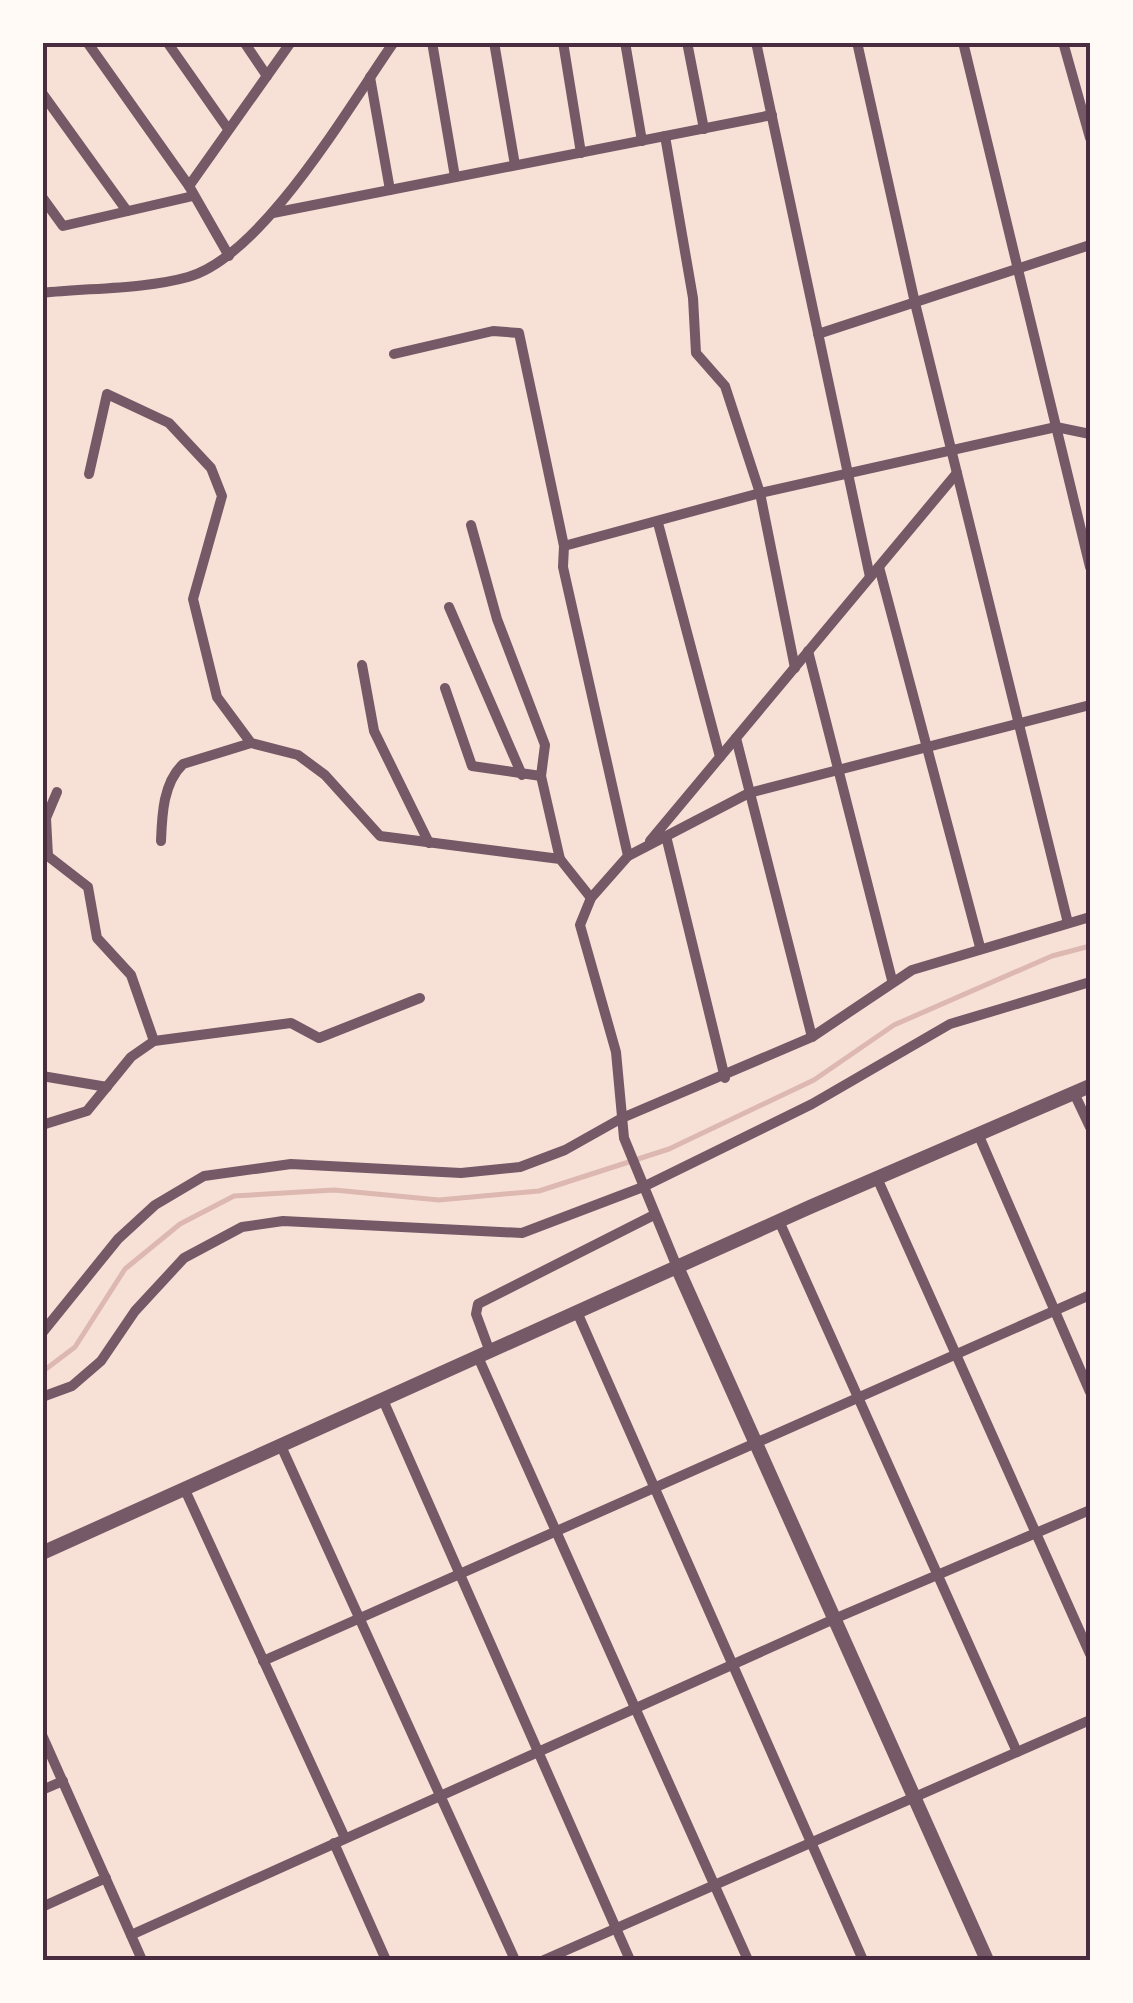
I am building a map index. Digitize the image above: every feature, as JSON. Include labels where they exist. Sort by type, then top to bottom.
[{"type":"street","points":[[88,42],[191,191],[229,256]]},
{"type":"street","points":[[168,42],[228,129]]},
{"type":"street","points":[[244,42],[267,76]]},
{"type":"street","points":[[42,197],[63,226],[191,191],[228,129],[291,42]]},
{"type":"street","points":[[42,293],[189,277],[229,256],[273,213],[394,42]]},
{"type":"street","points":[[432,42],[454,177]]},
{"type":"street","points":[[494,42],[515,166]]},
{"type":"street","points":[[563,42],[582,152]]},
{"type":"street","points":[[625,42],[642,141]]},
{"type":"street","points":[[687,42],[704,128]]},
{"type":"street","points":[[756,42],[870,577]]},
{"type":"street","points":[[857,42],[914,303],[1068,922]]},
{"type":"street","points":[[963,42],[1090,566]]},
{"type":"street","points":[[1062,42],[1090,138]]},
{"type":"street","points":[[370,77],[390,190]]},
{"type":"street","points":[[42,92],[127,211]]},
{"type":"street","points":[[273,213],[772,115]]},
{"type":"street","points":[[665,136],[693,298],[696,353],[725,386],[760,493],[795,668]]},
{"type":"street","points":[[818,334],[1090,245]]},
{"type":"street","points":[[394,354],[493,331],[519,334],[564,546],[563,567],[628,856]]},
{"type":"street","points":[[89,474],[107,394],[169,423],[212,468],[222,496],[210,549],[195,580],[193,600],[217,697],[251,743]]},
{"type":"street","points":[[564,546],[760,493],[1056,427],[1090,434]]},
{"type":"street","points":[[644,848],[957,473]]},
{"type":"street","points":[[658,523],[720,757]]},
{"type":"street","points":[[470,525],[497,619],[545,746],[540,776],[560,858],[591,898]]},
{"type":"street","points":[[879,566],[924,748],[980,947]]},
{"type":"street","points":[[449,607],[522,774]]},
{"type":"street","points":[[808,651],[892,980]]},
{"type":"street","points":[[362,665],[374,732],[429,843]]},
{"type":"street","points":[[444,688],[472,766],[540,776]]},
{"type":"street","points":[[988,1960],[637,1172],[622,1118],[616,1052],[580,926],[591,898],[628,856],[749,793],[1090,706]]},
{"type":"street","points":[[736,738],[812,1037]]},
{"type":"street","points":[[160,841],[162,812],[176,771],[183,764],[251,743],[298,755],[325,775],[380,836],[560,858]]},
{"type":"street","points":[[57,792],[46,818],[48,856],[88,888],[98,938],[131,974],[154,1041]]},
{"type":"street","points":[[666,836],[724,1078]]},
{"type":"street","points":[[42,1334],[118,1239],[155,1205],[204,1176],[292,1164],[446,1173],[520,1168],[565,1150],[622,1118],[724,1078],[812,1037],[892,980],[980,947],[1090,917]]},
{"type":"street","points":[[42,1398],[72,1386],[101,1361],[135,1312],[184,1258],[242,1227],[283,1221],[522,1233],[643,1187],[812,1104],[950,1024],[1090,982]]},
{"type":"street","points":[[42,1124],[87,1111],[131,1057],[154,1041],[291,1023],[319,1038],[420,998]]},
{"type":"street","points":[[42,1076],[107,1086]]},
{"type":"street","points":[[42,1553],[779,1221],[1090,1086]]},
{"type":"street","points":[[1074,1093],[1090,1128]]},
{"type":"street","points":[[979,1136],[1090,1392]]},
{"type":"street","points":[[877,1178],[1090,1654]]},
{"type":"street","points":[[654,1215],[478,1304],[476,1314],[484,1354],[557,1533],[748,1960]]},
{"type":"street","points":[[779,1221],[1017,1752]]},
{"type":"street","points":[[264,1661],[757,1446],[1090,1294]]},
{"type":"street","points":[[577,1312],[863,1960]]},
{"type":"street","points":[[383,1400],[630,1960]]},
{"type":"street","points":[[281,1446],[514,1960]]},
{"type":"street","points":[[185,1490],[264,1661],[386,1960]]},
{"type":"street","points":[[131,1935],[834,1619],[1090,1510]]},
{"type":"street","points":[[544,1960],[1090,1720]]},
{"type":"street","points":[[42,1735],[142,1960]]},
{"type":"street","points":[[42,1790],[63,1781]]},
{"type":"street","points":[[42,1906],[106,1878]]},
{"type":"waterway","points":[[42,1372],[75,1347],[125,1269],[180,1224],[234,1196],[334,1190],[439,1200],[539,1191],[669,1149],[814,1080],[894,1025],[1052,956],[1090,946]]}]
